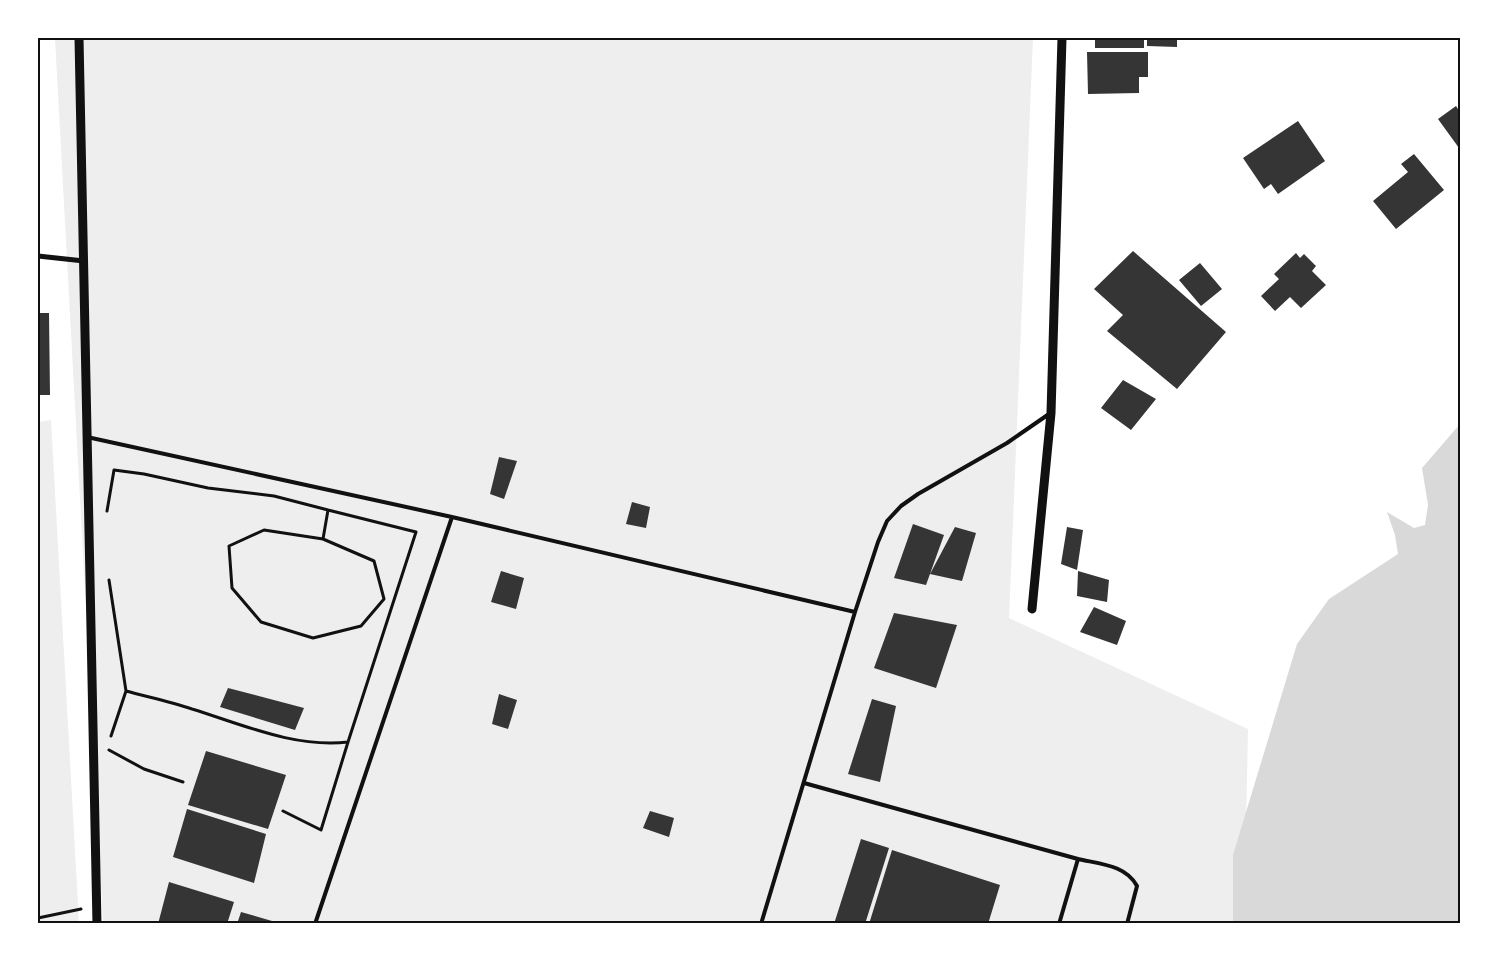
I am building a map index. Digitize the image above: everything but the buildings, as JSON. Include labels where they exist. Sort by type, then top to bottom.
[{"type":"street","points":[[79,38],[97,924]]},
{"type":"street","points":[[1032,609],[1051,413],[1062,38]]},
{"type":"street","points":[[38,256],[84,261]]},
{"type":"lane","points":[[761,924],[855,612],[878,542],[887,521],[900,506],[1007,443],[1051,413]]},
{"type":"lane","points":[[88,437],[452,517],[855,612]]},
{"type":"lane","points":[[315,924],[452,517]]},
{"type":"lane","points":[[804,783],[1078,859],[1114,867],[1129,874],[1137,886],[1127,924]]},
{"type":"lane","points":[[1059,924],[1078,859]]},
{"type":"path","points":[[106,515],[114,470],[144,474],[208,488],[274,496],[416,532],[320,830],[283,811]]},
{"type":"path","points":[[323,540],[328,510]]},
{"type":"path","points":[[264,530],[323,540],[374,562],[384,599],[361,626],[314,638],[261,622],[232,588],[229,546],[264,530]]},
{"type":"path","points":[[109,572],[126,692],[109,740]]},
{"type":"path","points":[[126,692],[192,709],[262,733],[325,745],[348,742]]},
{"type":"path","points":[[106,748],[144,769],[183,782]]},
{"type":"path","points":[[38,918],[96,906]]},
{"type":"shaded area","points":[[55,38],[1033,38],[1009,618],[1248,729],[1244,923],[103,923]]},
{"type":"shaded area","points":[[51,420],[79,923],[38,923],[38,422]]},
{"type":"shaded area","points":[[1460,424],[1460,923],[1233,923],[1233,855],[1297,644],[1329,599],[1398,554],[1395,535],[1387,512],[1414,528],[1425,525],[1428,505],[1422,468]]}]
